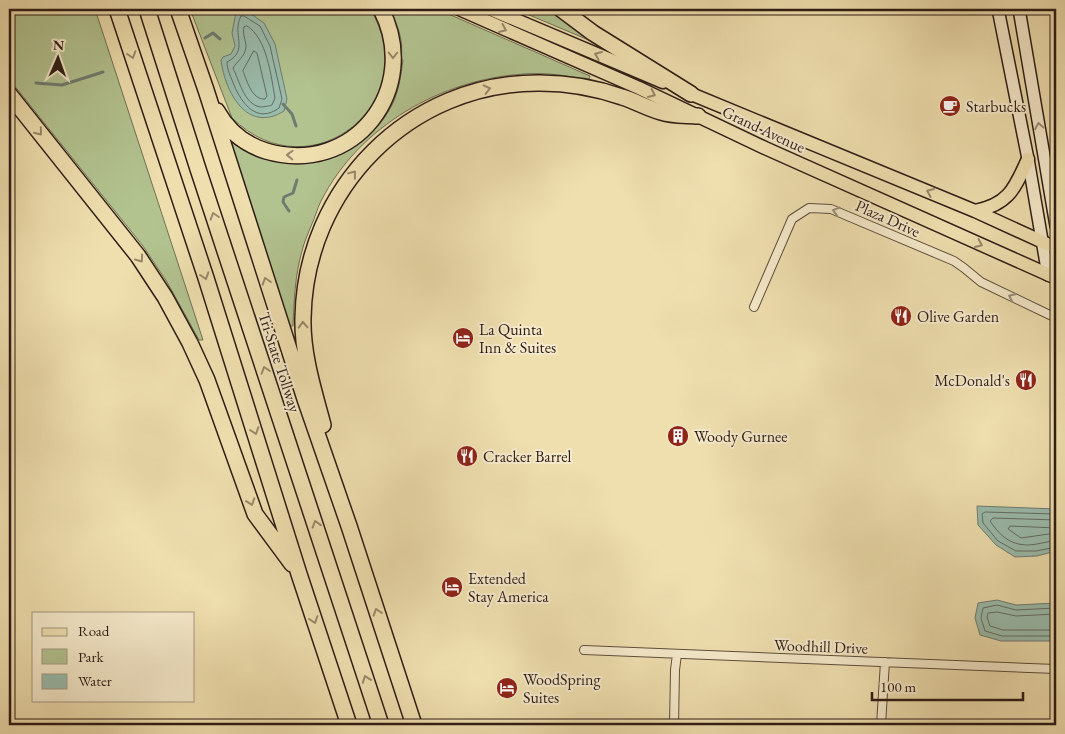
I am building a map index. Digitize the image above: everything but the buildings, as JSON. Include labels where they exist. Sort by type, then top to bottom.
[{"type":"highway","points":[[117,9],[206,278],[299,574],[349,725]]},
{"type":"highway","name":"Tri-State Tollway","points":[[147,9],[198,170],[381,725]]},
{"type":"highway","points":[[178,9],[206,90],[299,381],[414,725]]},
{"type":"highway","points":[[206,90],[222,120],[236,136],[252,146],[272,152],[296,155],[317,154],[341,145],[357,135],[373,119],[388,91],[393,67],[393,43],[381,9]]},
{"type":"highway","points":[[561,9],[594,33],[691,94]]},
{"type":"highway","points":[[349,526],[308,360],[303,332],[303,308],[311,259],[324,224],[340,193],[367,156],[402,126],[446,101],[468,93],[517,84],[566,84],[595,89],[621,96],[662,113],[698,116]]},
{"type":"highway","points":[[9,94],[127,241],[164,296],[190,343],[207,380],[255,514],[299,574]]},
{"type":"main road","name":"Grand Avenue","points":[[459,9],[639,88],[765,148],[1052,276]]},
{"type":"main road","name":"Grand Avenue","points":[[490,9],[975,211],[1056,248]]},
{"type":"main road","points":[[975,211],[990,207],[1008,196],[1015,187],[1028,159]]},
{"type":"street","points":[[998,9],[1028,159],[1042,242],[1052,276]]},
{"type":"street","points":[[1019,9],[1056,226]]},
{"type":"street","name":"Plaza Drive","points":[[754,307],[792,219],[804,210],[814,207],[840,212],[954,261],[981,282],[1056,318]]},
{"type":"street","name":"Woodhill Drive","points":[[584,650],[1056,669]]},
{"type":"street","points":[[674,725],[677,654]]},
{"type":"street","points":[[881,725],[885,662]]},
{"type":"green space","points":[[9,9],[95,9],[203,340],[199,340],[167,282],[143,246],[9,79]]},
{"type":"green space","points":[[190,9],[370,9],[384,43],[384,75],[372,104],[352,127],[326,142],[295,147],[263,139],[232,118]]},
{"type":"green space","points":[[389,9],[437,9],[590,76],[589,80],[565,76],[524,74],[493,78],[463,85],[406,111],[380,129],[357,150],[337,174],[320,204],[305,241],[300,260],[295,288],[293,326],[290,326],[230,141],[250,153],[270,160],[290,163],[311,162],[330,157],[349,149],[366,138],[380,123],[392,105],[400,77],[403,60],[401,59],[401,40],[398,27]]},
{"type":"green space","points":[[515,9],[552,9],[594,42],[591,41]]},
{"type":"water","points":[[244,9],[264,23],[275,44],[287,99],[284,111],[271,117],[259,117],[249,113],[240,106],[227,85],[223,72],[221,60],[223,57],[231,54],[235,46],[232,33],[236,12]]},
{"type":"water","points":[[977,506],[1056,509],[1056,551],[1037,556],[1015,557],[996,545],[978,525]]},
{"type":"water","points":[[997,600],[1016,605],[1056,603],[1056,641],[1001,641],[980,635],[975,618],[978,603]]},
{"type":"waterway","points":[[205,38],[213,33],[220,39]]},
{"type":"waterway","points":[[36,83],[62,85],[103,72]]},
{"type":"waterway","points":[[283,104],[292,114],[296,126]]},
{"type":"waterway","points":[[289,211],[283,202],[284,197],[293,193],[297,180]]},
{"type":"place","name":"Starbucks","points":[[950,106]]},
{"type":"place","name":"Olive Garden","points":[[901,316]]},
{"type":"place","name":"La Quinta Inn & Suites","points":[[463,338]]},
{"type":"place","name":"McDonald's","points":[[1026,380]]},
{"type":"place","name":"Woody Gurnee","points":[[678,436]]},
{"type":"place","name":"Cracker Barrel","points":[[467,456]]},
{"type":"place","name":"Extended Stay America","points":[[452,587]]},
{"type":"place","name":"WoodSpring Suites","points":[[507,688]]}]
